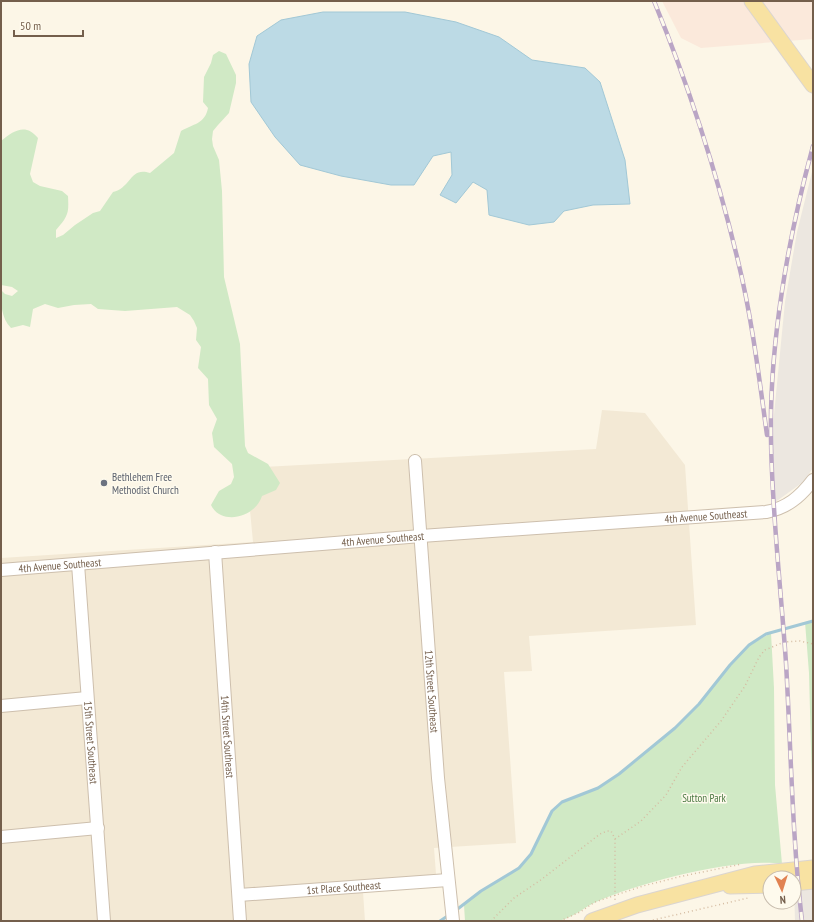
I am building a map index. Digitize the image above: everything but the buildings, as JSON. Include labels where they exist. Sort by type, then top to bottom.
[{"type":"main road","points":[[752,1],[813,85]]},
{"type":"main road","points":[[592,921],[616,916],[667,896],[755,874],[813,868]]},
{"type":"main road","points":[[802,882],[813,881]]},
{"type":"main road","points":[[711,886],[762,885]]},
{"type":"street","name":"12th Street Southeast","points":[[415,460],[438,778],[453,921]]},
{"type":"street","name":"4th Avenue Southeast","points":[[1,570],[421,536],[766,512],[787,506],[801,495],[813,480]]},
{"type":"street","name":"14th Street Southeast","points":[[214,552],[240,921]]},
{"type":"street","name":"15th Street Southeast","points":[[78,564],[104,921]]},
{"type":"street","points":[[1,706],[87,698]]},
{"type":"street","points":[[1,837],[98,828]]},
{"type":"street","name":"1st Place Southeast","points":[[239,895],[449,886]]},
{"type":"path","points":[[616,840],[641,821],[666,795],[682,767],[722,721],[745,686],[757,660],[765,650],[784,642],[800,641],[813,644]]},
{"type":"path","points":[[491,921],[514,898],[542,879],[600,834],[607,831],[611,831],[616,840],[616,916]]},
{"type":"path","points":[[560,921],[596,902],[615,895]]},
{"type":"path","points":[[649,921],[752,897]]},
{"type":"shaded area","points":[[662,1],[813,1],[813,39],[701,48],[681,38]]},
{"type":"shaded area","points":[[813,168],[813,468],[803,482],[774,503],[771,445],[785,302],[797,232]]},
{"type":"shaded area","points":[[602,410],[645,413],[685,465],[696,625],[529,636],[532,671],[504,672],[516,843],[434,848],[437,887],[363,892],[365,921],[1,921],[1,558],[253,542],[246,468],[596,449]]},
{"type":"shaded area","points":[[802,886],[813,886],[813,921],[795,921],[795,910],[802,910]]},
{"type":"green space","points":[[219,51],[226,54],[236,75],[236,83],[229,113],[213,131],[212,139],[213,146],[219,160],[222,191],[224,277],[240,344],[245,446],[248,453],[268,464],[280,483],[276,490],[262,496],[258,504],[252,510],[238,517],[222,516],[216,512],[211,505],[219,491],[231,484],[234,477],[232,464],[214,447],[212,433],[217,419],[209,405],[208,379],[198,368],[201,347],[196,340],[197,328],[190,315],[177,307],[125,311],[98,309],[91,304],[58,308],[45,304],[33,309],[30,327],[23,325],[11,328],[3,315],[1,295],[1,290],[5,294],[12,296],[18,291],[12,287],[1,285],[1,141],[15,131],[24,129],[33,133],[38,138],[30,174],[33,182],[40,186],[62,191],[68,196],[67,214],[56,230],[56,238],[63,235],[93,213],[100,211],[113,192],[124,186],[138,172],[150,173],[174,153],[181,131],[198,123],[206,113],[208,108],[203,102],[204,77],[213,55]]},
{"type":"green space","points":[[813,621],[813,824],[809,673],[805,622]]},
{"type":"green space","name":"Sutton Park","points":[[771,633],[774,688],[775,785],[782,864],[740,864],[688,873],[636,887],[614,895],[592,904],[559,921],[465,921],[464,905],[481,891],[519,868],[531,854],[552,811],[562,802],[598,788],[619,774],[675,728],[699,704],[730,665],[748,646]]},
{"type":"water","points":[[323,12],[405,12],[456,22],[499,37],[532,60],[585,68],[600,82],[625,160],[630,204],[593,205],[564,211],[554,222],[529,225],[489,215],[487,190],[473,182],[456,203],[440,195],[452,175],[451,152],[433,156],[414,185],[391,185],[341,176],[300,165],[275,137],[251,102],[249,64],[257,36],[281,20]]},
{"type":"waterway","points":[[455,911],[481,891],[519,868],[531,854],[552,811],[562,802],[598,788],[619,774],[675,728],[699,704],[730,665],[749,645],[766,634],[813,621]]},
{"type":"waterway","points":[[440,921],[449,915]]},
{"type":"railway","points":[[654,1],[679,64],[701,129],[730,228],[755,348],[767,435]]},
{"type":"railway","points":[[802,921],[792,792],[786,663],[773,496],[771,404],[777,329],[788,254],[813,146]]},
{"type":"place","name":"Bethlehem Free Methodist Church","points":[[104,483]]}]
